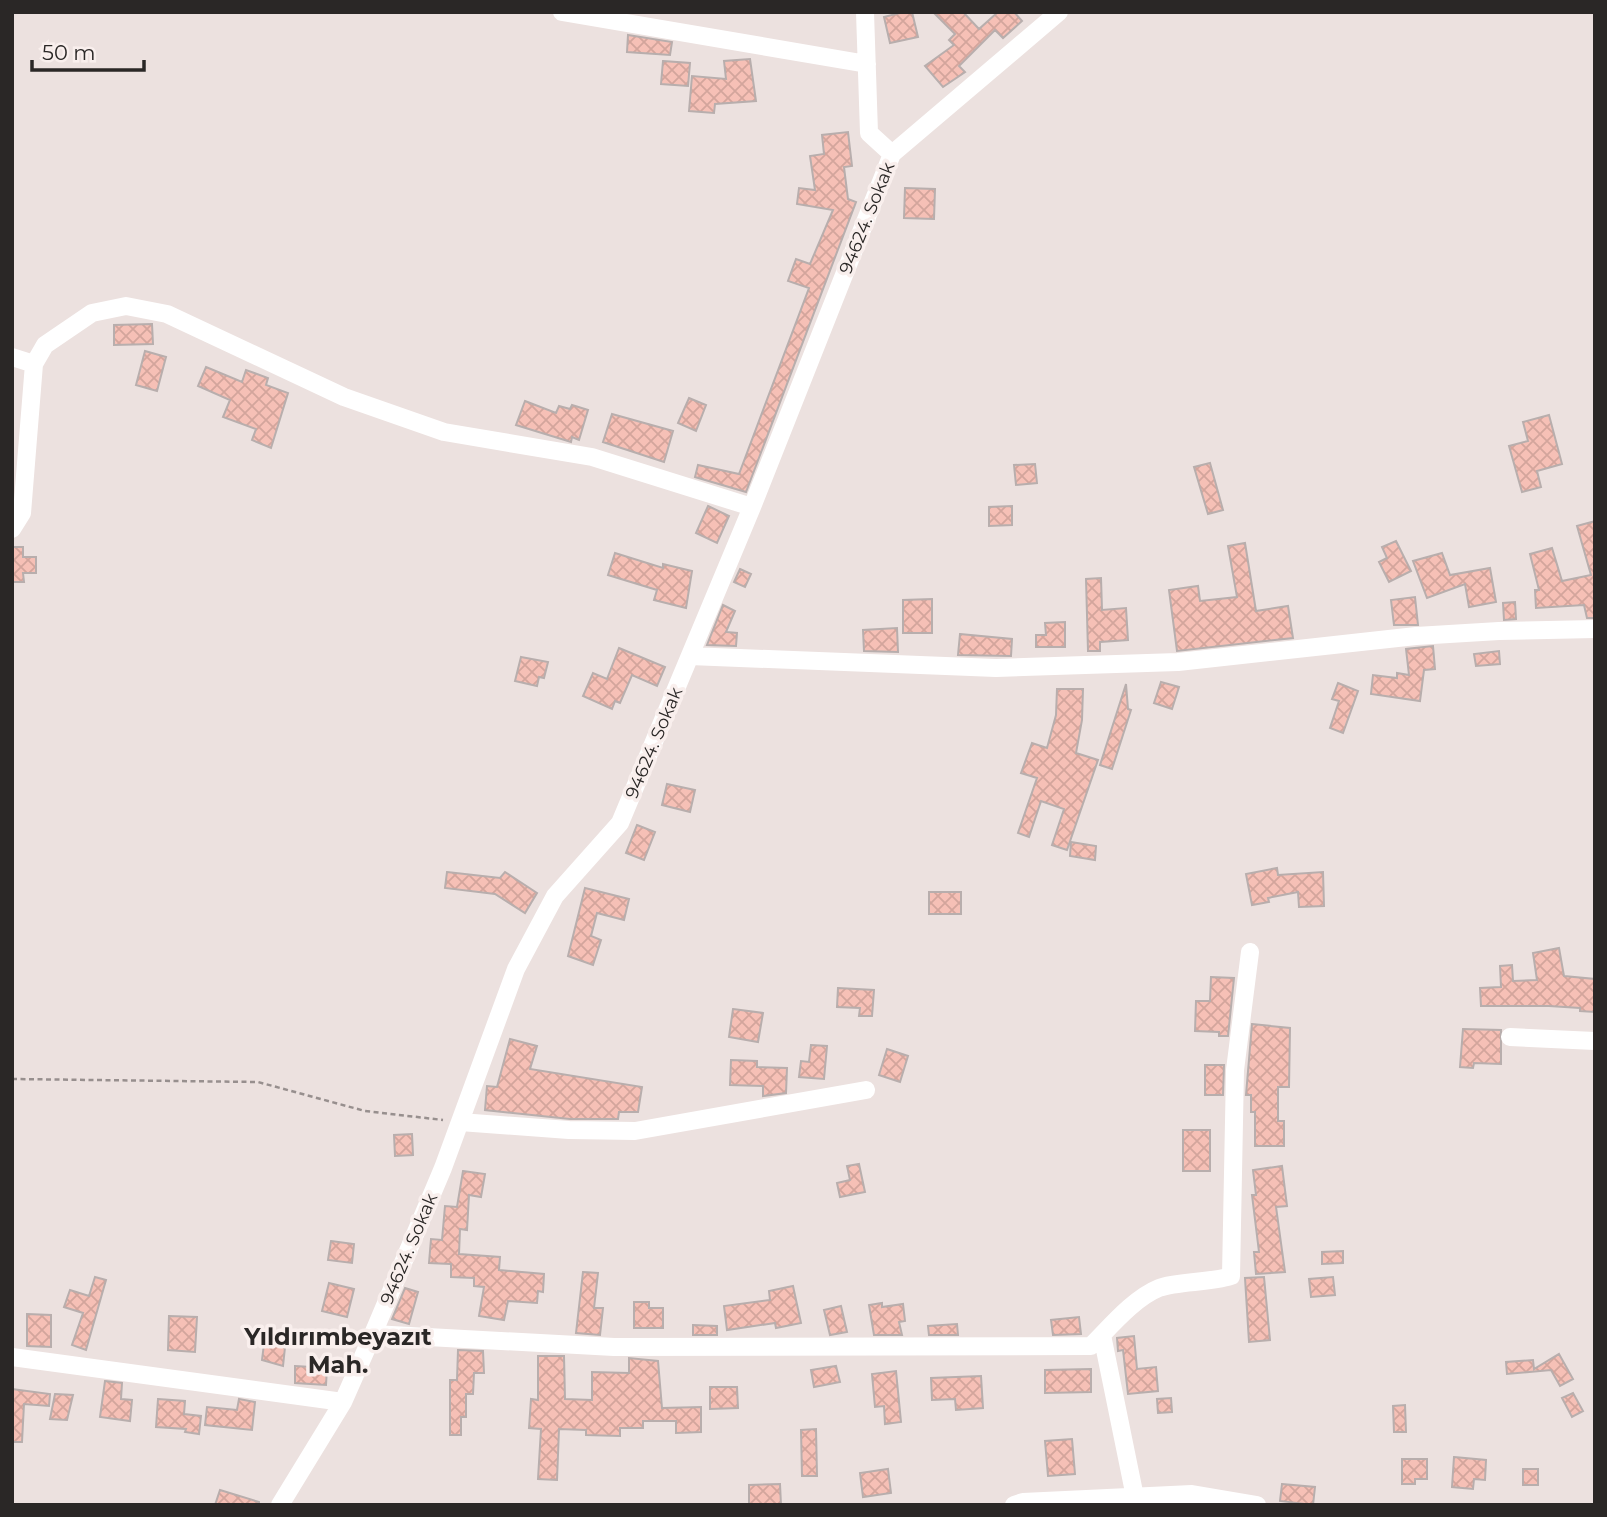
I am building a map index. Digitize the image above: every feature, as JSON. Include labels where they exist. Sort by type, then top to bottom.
[{"type":"street","points":[[562,12],[867,64]]},
{"type":"street","points":[[865,12],[869,132],[892,154]]},
{"type":"street","name":"94624. Sokak","points":[[280,1505],[343,1402],[373,1334],[460,1122],[516,969],[555,896],[620,823],[752,507],[892,154],[1059,12]]},
{"type":"street","points":[[12,529],[22,513],[34,364],[45,345],[92,313],[125,306],[167,314],[344,397],[444,432],[592,457],[752,507]]},
{"type":"street","points":[[12,357],[34,364]]},
{"type":"street","points":[[690,656],[1009,668],[1178,662],[1416,636],[1595,629]]},
{"type":"street","points":[[373,1334],[614,1347],[877,1349],[1091,1346],[1160,1288],[1209,1283],[1231,1276],[1235,1070],[1250,952]]},
{"type":"street","points":[[1510,1037],[1595,1041]]},
{"type":"street","points":[[460,1122],[569,1130],[635,1131],[866,1090]]},
{"type":"street","points":[[1102,1335],[1135,1497]]},
{"type":"street","points":[[12,1357],[343,1402]]},
{"type":"street","points":[[1014,1505],[1023,1502],[1192,1494],[1257,1505]]},
{"type":"path","points":[[12,1079],[258,1082],[365,1111],[460,1122]]},
{"type":"building","points":[[912,12],[918,37],[890,43],[884,17]]},
{"type":"building","points":[[933,12],[963,12],[979,29],[998,12],[1014,12],[1022,21],[1003,38],[995,30],[959,66],[965,72],[943,87],[925,66],[954,45],[949,40],[955,34]]},
{"type":"building","points":[[628,35],[672,42],[670,55],[627,52]]},
{"type":"building","points":[[750,59],[756,101],[715,104],[714,113],[689,111],[692,76],[726,79],[724,61]]},
{"type":"building","points":[[663,61],[690,63],[688,86],[661,84]]},
{"type":"building","points":[[848,132],[852,166],[844,167],[848,199],[856,202],[746,492],[695,477],[698,465],[739,474],[809,288],[788,281],[796,259],[810,264],[833,210],[797,204],[799,188],[815,190],[810,156],[824,154],[822,135]]},
{"type":"building","points":[[905,188],[935,189],[934,219],[904,218]]},
{"type":"building","points":[[152,324],[153,344],[114,345],[114,325]]},
{"type":"building","points":[[145,351],[166,357],[157,391],[136,385]]},
{"type":"building","points":[[206,367],[242,382],[246,370],[268,378],[266,385],[288,393],[271,448],[252,440],[256,429],[223,417],[230,400],[198,386]]},
{"type":"building","points":[[689,398],[706,405],[696,431],[678,423]]},
{"type":"building","points":[[525,401],[556,413],[559,406],[570,409],[572,405],[588,410],[579,440],[572,437],[571,442],[516,425]]},
{"type":"building","points":[[612,414],[673,431],[664,462],[603,442]]},
{"type":"building","points":[[1549,415],[1562,464],[1537,471],[1541,487],[1522,492],[1509,446],[1528,441],[1523,422]]},
{"type":"building","points":[[1210,463],[1223,510],[1208,514],[1194,467]]},
{"type":"building","points":[[1035,464],[1037,483],[1016,485],[1014,465]]},
{"type":"building","points":[[708,506],[729,516],[717,543],[696,533]]},
{"type":"building","points":[[1012,506],[1012,525],[989,526],[989,507]]},
{"type":"building","points":[[1595,521],[1595,618],[1587,618],[1584,605],[1536,608],[1535,590],[1539,590],[1530,554],[1552,548],[1562,581],[1591,575],[1577,526]]},
{"type":"building","points":[[1396,541],[1411,571],[1389,582],[1379,562],[1387,558],[1382,547]]},
{"type":"building","points":[[1245,543],[1256,611],[1288,606],[1293,638],[1177,651],[1169,590],[1198,586],[1200,601],[1237,597],[1228,546]]},
{"type":"building","points":[[12,547],[23,547],[23,557],[36,557],[36,573],[23,573],[24,582],[12,582]]},
{"type":"building","points":[[615,553],[663,568],[663,564],[692,571],[686,608],[654,600],[657,590],[608,575]]},
{"type":"building","points":[[1442,553],[1450,575],[1490,568],[1496,602],[1469,607],[1465,584],[1427,598],[1413,561]]},
{"type":"building","points":[[740,569],[751,574],[745,587],[734,582]]},
{"type":"building","points":[[1101,578],[1102,610],[1126,608],[1128,640],[1100,642],[1100,651],[1088,651],[1086,579]]},
{"type":"building","points":[[1415,597],[1418,625],[1394,625],[1391,600]]},
{"type":"building","points":[[932,599],[932,633],[903,633],[903,600]]},
{"type":"building","points":[[1515,602],[1516,619],[1504,620],[1503,603]]},
{"type":"building","points":[[723,605],[735,611],[726,632],[737,633],[736,646],[707,645]]},
{"type":"building","points":[[1065,622],[1065,647],[1036,647],[1036,635],[1046,635],[1045,623]]},
{"type":"building","points":[[897,628],[898,652],[864,651],[863,630]]},
{"type":"building","points":[[960,634],[1012,639],[1011,656],[958,655]]},
{"type":"building","points":[[1433,646],[1435,669],[1424,670],[1420,701],[1371,694],[1373,675],[1397,678],[1397,673],[1409,675],[1406,649]]},
{"type":"building","points":[[619,648],[665,667],[657,686],[632,675],[620,703],[615,701],[612,709],[583,696],[593,673],[607,679]]},
{"type":"building","points":[[1499,651],[1500,664],[1476,666],[1474,654]]},
{"type":"building","points":[[521,657],[548,662],[544,678],[539,677],[537,686],[515,681]]},
{"type":"building","points":[[1161,682],[1179,687],[1172,709],[1154,703]]},
{"type":"building","points":[[1338,683],[1358,691],[1343,733],[1330,728],[1339,701],[1332,699]]},
{"type":"building","points":[[1126,684],[1128,709],[1131,710],[1112,769],[1100,765]]},
{"type":"building","points":[[1057,689],[1083,689],[1082,720],[1076,753],[1098,760],[1067,850],[1052,845],[1064,809],[1041,801],[1029,837],[1018,833],[1037,778],[1021,773],[1032,743],[1047,748],[1056,715]]},
{"type":"building","points":[[667,784],[695,790],[690,812],[662,805]]},
{"type":"building","points":[[637,825],[655,832],[644,860],[626,853]]},
{"type":"building","points":[[1071,842],[1096,846],[1095,860],[1070,856]]},
{"type":"building","points":[[1277,868],[1278,875],[1323,872],[1324,906],[1299,907],[1298,892],[1268,898],[1269,902],[1252,905],[1246,874]]},
{"type":"building","points":[[447,872],[500,878],[505,872],[537,893],[525,913],[495,894],[445,888]]},
{"type":"building","points":[[585,888],[629,899],[624,920],[597,913],[591,936],[601,940],[593,965],[568,956]]},
{"type":"building","points":[[929,892],[961,892],[961,914],[929,914]]},
{"type":"building","points":[[1559,948],[1564,976],[1595,979],[1595,1012],[1549,1006],[1481,1006],[1480,988],[1501,987],[1500,966],[1512,965],[1513,981],[1537,980],[1533,953]]},
{"type":"building","points":[[1211,977],[1234,978],[1228,1036],[1219,1036],[1219,1032],[1195,1031],[1196,1001],[1210,1001]]},
{"type":"building","points":[[838,988],[874,990],[872,1016],[859,1016],[860,1008],[837,1007]]},
{"type":"building","points":[[733,1009],[763,1013],[758,1042],[729,1037]]},
{"type":"building","points":[[1252,1024],[1290,1028],[1289,1087],[1278,1087],[1278,1121],[1284,1121],[1284,1146],[1255,1146],[1255,1112],[1251,1112],[1251,1095],[1246,1095]]},
{"type":"building","points":[[1463,1029],[1501,1030],[1501,1064],[1474,1063],[1473,1068],[1460,1067]]},
{"type":"building","points":[[510,1039],[537,1046],[530,1069],[642,1087],[638,1112],[619,1112],[618,1119],[570,1119],[485,1110],[487,1086],[497,1087]]},
{"type":"building","points":[[811,1045],[827,1046],[824,1079],[799,1077],[801,1061],[809,1062]]},
{"type":"building","points":[[887,1049],[908,1056],[900,1082],[879,1075]]},
{"type":"building","points":[[731,1060],[757,1061],[757,1067],[787,1068],[786,1093],[763,1096],[763,1086],[730,1085]]},
{"type":"building","points":[[1205,1065],[1224,1065],[1223,1095],[1205,1095]]},
{"type":"building","points":[[1183,1130],[1210,1130],[1210,1171],[1183,1171]]},
{"type":"building","points":[[412,1134],[413,1155],[395,1156],[394,1135]]},
{"type":"building","points":[[859,1164],[865,1192],[840,1197],[837,1183],[850,1180],[847,1166]]},
{"type":"building","points":[[1282,1166],[1287,1206],[1276,1207],[1285,1272],[1256,1274],[1254,1252],[1259,1252],[1252,1195],[1256,1195],[1253,1170]]},
{"type":"building","points":[[463,1171],[485,1174],[481,1197],[469,1195],[467,1230],[460,1229],[459,1254],[500,1257],[499,1270],[544,1274],[543,1292],[538,1291],[537,1303],[508,1301],[504,1320],[479,1316],[484,1287],[474,1286],[474,1278],[451,1277],[451,1264],[429,1263],[431,1239],[442,1240],[445,1206],[457,1207]]},
{"type":"building","points":[[331,1241],[354,1244],[352,1263],[328,1260]]},
{"type":"building","points":[[1343,1251],[1343,1263],[1322,1264],[1322,1252]]},
{"type":"building","points":[[583,1272],[598,1273],[594,1308],[603,1308],[600,1335],[576,1333]]},
{"type":"building","points":[[95,1277],[106,1280],[86,1350],[72,1345],[83,1313],[64,1307],[70,1290],[89,1296]]},
{"type":"building","points":[[1264,1277],[1270,1340],[1249,1342],[1245,1278]]},
{"type":"building","points":[[1333,1277],[1335,1295],[1311,1297],[1309,1279]]},
{"type":"building","points":[[329,1283],[354,1289],[347,1317],[322,1311]]},
{"type":"building","points":[[793,1286],[801,1323],[776,1328],[775,1323],[727,1330],[724,1306],[770,1300],[769,1291]]},
{"type":"building","points":[[405,1288],[418,1292],[409,1324],[392,1319]]},
{"type":"building","points":[[634,1302],[649,1302],[649,1308],[663,1308],[663,1328],[634,1328]]},
{"type":"building","points":[[882,1303],[882,1307],[903,1304],[905,1321],[899,1322],[902,1335],[874,1335],[869,1305]]},
{"type":"building","points":[[841,1306],[847,1332],[830,1335],[824,1310]]},
{"type":"building","points":[[27,1314],[51,1315],[51,1347],[27,1346]]},
{"type":"building","points":[[169,1316],[197,1317],[195,1352],[168,1350]]},
{"type":"building","points":[[1079,1317],[1081,1334],[1053,1335],[1051,1320]]},
{"type":"building","points":[[957,1324],[958,1335],[929,1335],[928,1326]]},
{"type":"building","points":[[693,1325],[717,1326],[717,1335],[693,1335]]},
{"type":"building","points":[[265,1336],[286,1338],[283,1366],[262,1360]]},
{"type":"building","points":[[1134,1336],[1137,1369],[1156,1367],[1158,1391],[1128,1394],[1123,1350],[1118,1351],[1117,1338]]},
{"type":"building","points":[[458,1350],[483,1351],[484,1373],[474,1373],[473,1394],[466,1394],[466,1417],[461,1417],[461,1435],[450,1435],[450,1380],[457,1380]]},
{"type":"building","points":[[1559,1354],[1573,1379],[1560,1386],[1551,1370],[1507,1374],[1506,1362],[1533,1360],[1534,1369]]},
{"type":"building","points":[[538,1356],[564,1356],[565,1399],[592,1400],[592,1372],[629,1373],[629,1358],[658,1361],[662,1408],[701,1407],[701,1432],[676,1433],[676,1421],[643,1421],[643,1428],[620,1428],[620,1436],[586,1435],[586,1430],[559,1429],[557,1480],[538,1479],[541,1429],[529,1428],[531,1399],[538,1400]]},
{"type":"building","points":[[295,1366],[327,1368],[326,1385],[295,1383]]},
{"type":"building","points":[[836,1366],[840,1382],[814,1387],[811,1370]]},
{"type":"building","points":[[1091,1369],[1091,1392],[1045,1393],[1045,1370]]},
{"type":"building","points":[[896,1371],[901,1422],[885,1424],[884,1406],[875,1407],[872,1374]]},
{"type":"building","points":[[981,1376],[983,1408],[956,1410],[955,1399],[932,1400],[931,1378]]},
{"type":"building","points":[[105,1381],[122,1383],[121,1399],[132,1400],[130,1421],[100,1417]]},
{"type":"building","points":[[710,1387],[737,1387],[738,1408],[710,1409]]},
{"type":"building","points":[[12,1389],[50,1394],[49,1406],[24,1404],[22,1442],[12,1442]]},
{"type":"building","points":[[1573,1393],[1583,1411],[1572,1417],[1562,1398]]},
{"type":"building","points":[[55,1394],[73,1395],[67,1420],[50,1419]]},
{"type":"building","points":[[1171,1398],[1172,1412],[1158,1413],[1157,1399]]},
{"type":"building","points":[[158,1399],[185,1401],[184,1414],[201,1416],[199,1434],[185,1432],[186,1429],[156,1427]]},
{"type":"building","points":[[239,1399],[255,1402],[252,1430],[205,1425],[207,1407],[237,1410]]},
{"type":"building","points":[[1405,1405],[1406,1432],[1394,1432],[1393,1406]]},
{"type":"building","points":[[816,1429],[817,1476],[802,1476],[801,1430]]},
{"type":"building","points":[[1072,1439],[1075,1474],[1048,1476],[1045,1441]]},
{"type":"building","points":[[1454,1457],[1486,1460],[1485,1480],[1474,1479],[1473,1489],[1452,1487]]},
{"type":"building","points":[[1402,1459],[1427,1459],[1427,1479],[1415,1479],[1415,1484],[1402,1484]]},
{"type":"building","points":[[888,1469],[891,1493],[863,1497],[860,1473]]},
{"type":"building","points":[[1523,1469],[1538,1469],[1538,1485],[1523,1485]]},
{"type":"building","points":[[780,1484],[781,1505],[749,1505],[749,1485]]},
{"type":"building","points":[[1282,1484],[1315,1487],[1313,1505],[1280,1501]]},
{"type":"building","points":[[220,1490],[259,1502],[259,1505],[215,1505]]},
{"type":"district","name":"Yıldırımbeyazıt Mah.","points":[[338,1350]]}]
